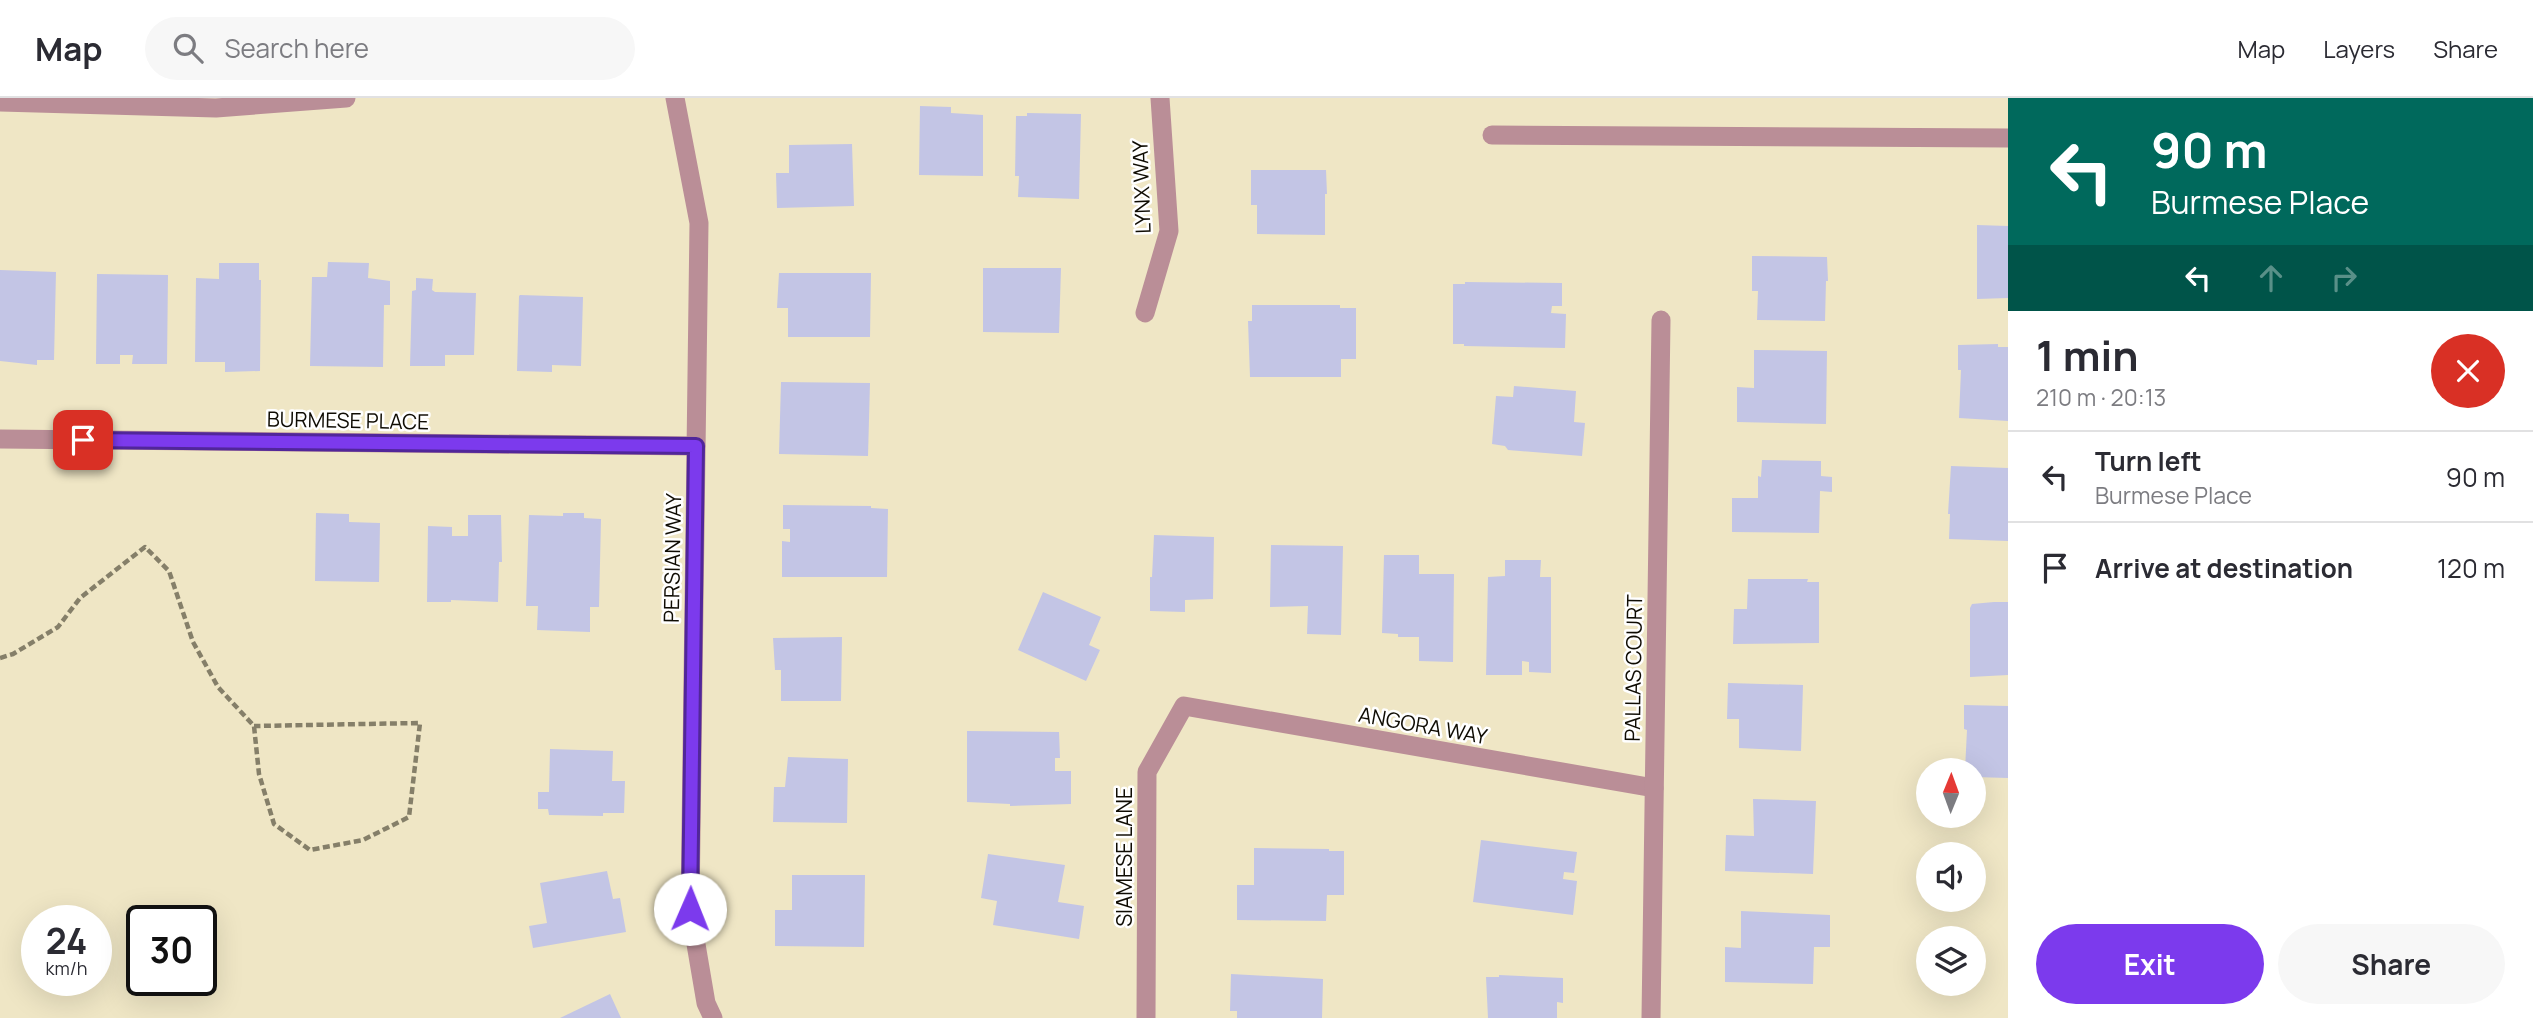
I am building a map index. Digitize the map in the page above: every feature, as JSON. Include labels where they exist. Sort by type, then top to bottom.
[{"type":"street","points":[[0,102],[216,103],[346,98]]},
{"type":"street","name":"PERSIAN WAY","points":[[675,98],[699,223],[690,909],[706,1003],[713,1018]]},
{"type":"street","name":"LYNX WAY","points":[[1145,313],[1169,231],[1160,98]]},
{"type":"street","points":[[1492,135],[2008,138]]},
{"type":"street","name":"PALLAS COURT","points":[[1651,1018],[1661,320]]},
{"type":"street","name":"BURMESE PLACE","points":[[0,439],[696,446]]},
{"type":"street","name":"ANGORA WAY","points":[[1184,706],[1654,788]]},
{"type":"street","name":"SIAMESE LANE","points":[[1146,1018],[1147,772],[1184,706]]},
{"type":"path","points":[[0,658],[13,654],[58,627],[80,598],[145,547],[169,571],[193,642],[218,687],[254,726],[259,774],[274,824],[310,850],[363,840],[409,817],[420,723],[254,726]]},
{"type":"building","points":[[920,106],[951,107],[951,113],[983,115],[983,176],[919,175]]},
{"type":"building","points":[[1027,113],[1081,114],[1079,199],[1018,197],[1019,176],[1015,176],[1016,116],[1027,116]]},
{"type":"building","points":[[852,144],[854,206],[777,208],[776,173],[789,173],[789,145]]},
{"type":"building","points":[[1251,170],[1326,170],[1325,235],[1257,234],[1257,205],[1251,205]]},
{"type":"building","points":[[1977,225],[2008,226],[2008,298],[1977,299]]},
{"type":"building","points":[[1752,256],[1827,257],[1825,321],[1757,320],[1758,291],[1752,291]]},
{"type":"building","points":[[328,262],[369,263],[368,278],[390,281],[390,305],[384,305],[383,367],[310,366],[312,277],[327,277]]},
{"type":"building","points":[[219,263],[259,263],[260,371],[225,372],[225,362],[195,362],[196,278],[219,279]]},
{"type":"building","points":[[983,268],[1061,268],[1059,333],[983,332]]},
{"type":"building","points":[[0,270],[56,272],[54,360],[37,360],[37,365],[0,361]]},
{"type":"building","points":[[779,273],[871,273],[870,337],[788,337],[788,308],[777,308]]},
{"type":"building","points":[[97,274],[168,275],[167,364],[132,364],[133,355],[120,355],[120,364],[96,364]]},
{"type":"building","points":[[416,278],[433,279],[432,290],[435,292],[476,293],[474,355],[445,355],[445,366],[410,366],[412,291],[416,290]]},
{"type":"building","points":[[1562,283],[1562,306],[1552,306],[1551,313],[1566,314],[1565,348],[1453,344],[1453,284]]},
{"type":"building","points":[[520,295],[583,297],[581,366],[552,365],[552,372],[517,371]]},
{"type":"building","points":[[1252,305],[1340,305],[1340,308],[1356,308],[1356,359],[1341,359],[1341,377],[1250,377],[1248,321],[1252,321]]},
{"type":"building","points":[[1998,344],[1998,347],[2008,347],[2008,421],[1959,418],[1961,370],[1958,370],[1958,345]]},
{"type":"building","points":[[1754,350],[1827,351],[1826,424],[1737,422],[1737,387],[1754,388]]},
{"type":"building","points":[[781,382],[870,383],[868,456],[779,454]]},
{"type":"building","points":[[1514,386],[1576,391],[1574,422],[1585,423],[1582,456],[1508,450],[1505,446],[1492,444],[1496,396],[1513,397]]},
{"type":"building","points":[[1762,460],[1821,461],[1821,476],[1832,477],[1832,492],[1820,491],[1819,533],[1732,532],[1732,498],[1758,498],[1758,476],[1761,477]]},
{"type":"building","points":[[1951,466],[2008,468],[2008,541],[1949,539]]},
{"type":"building","points":[[783,505],[871,506],[888,509],[887,577],[782,577],[782,541],[790,542],[790,529],[783,529]]},
{"type":"building","points":[[316,513],[349,514],[349,522],[380,523],[379,582],[315,581]]},
{"type":"building","points":[[563,513],[584,513],[584,518],[601,519],[599,607],[590,607],[590,632],[537,630],[538,606],[526,606],[529,515],[563,516]]},
{"type":"building","points":[[468,515],[501,515],[502,562],[499,562],[498,602],[427,602],[428,526],[452,527],[452,536],[468,536]]},
{"type":"building","points":[[1154,535],[1214,537],[1213,599],[1185,600],[1185,612],[1150,611]]},
{"type":"building","points":[[1271,545],[1343,546],[1341,635],[1307,634],[1308,606],[1270,607]]},
{"type":"building","points":[[1384,555],[1419,555],[1419,574],[1454,574],[1453,662],[1419,661],[1419,637],[1398,637],[1398,634],[1382,633]]},
{"type":"building","points":[[1505,560],[1541,560],[1540,577],[1551,577],[1551,673],[1529,672],[1529,662],[1522,661],[1522,675],[1486,675],[1488,577],[1505,576]]},
{"type":"building","points":[[1748,579],[1808,579],[1807,582],[1819,582],[1819,643],[1733,644],[1734,609],[1747,609]]},
{"type":"building","points":[[1043,592],[1101,617],[1089,645],[1100,650],[1086,681],[1018,650]]},
{"type":"building","points":[[2008,602],[2008,675],[1970,677],[1970,608],[1972,604]]},
{"type":"building","points":[[842,637],[841,701],[781,701],[781,670],[775,670],[773,638]]},
{"type":"building","points":[[1728,683],[1803,685],[1801,751],[1739,748],[1739,719],[1727,719]]},
{"type":"building","points":[[1964,705],[2008,706],[2008,778],[1986,777],[1986,758],[1966,758],[1967,730],[1964,729]]},
{"type":"building","points":[[967,731],[1059,732],[1060,758],[1055,758],[1055,771],[1071,771],[1071,804],[1010,806],[967,802]]},
{"type":"building","points":[[550,749],[613,751],[612,781],[625,781],[624,813],[603,813],[603,816],[549,815],[548,809],[538,809],[538,792],[549,792]]},
{"type":"building","points":[[788,757],[848,759],[847,823],[773,822],[774,787],[785,787]]},
{"type":"building","points":[[1753,799],[1816,801],[1813,874],[1725,871],[1726,835],[1754,836]]},
{"type":"building","points":[[1481,840],[1577,852],[1574,873],[1564,872],[1563,879],[1577,881],[1573,915],[1473,902]]},
{"type":"building","points":[[1254,848],[1344,851],[1344,895],[1327,895],[1326,921],[1237,920],[1237,885],[1254,885]]},
{"type":"building","points":[[988,854],[1065,865],[1058,902],[1084,906],[1079,939],[993,925],[997,901],[981,898]]},
{"type":"building","points":[[607,871],[613,899],[620,898],[626,932],[533,948],[529,926],[547,923],[540,883]]},
{"type":"building","points":[[792,875],[865,875],[864,947],[775,946],[775,910],[792,910]]},
{"type":"building","points":[[1741,911],[1830,915],[1830,947],[1814,947],[1813,984],[1725,982],[1725,947],[1741,948]]},
{"type":"building","points":[[1231,974],[1323,979],[1322,1018],[1237,1018],[1237,1011],[1230,1011]]},
{"type":"building","points":[[1499,975],[1563,978],[1563,1003],[1557,1002],[1557,1018],[1488,1018],[1486,977]]},
{"type":"building","points":[[610,994],[621,1018],[560,1018]]},
{"type":"route","points":[[83,440],[696,446],[690,909]]}]
